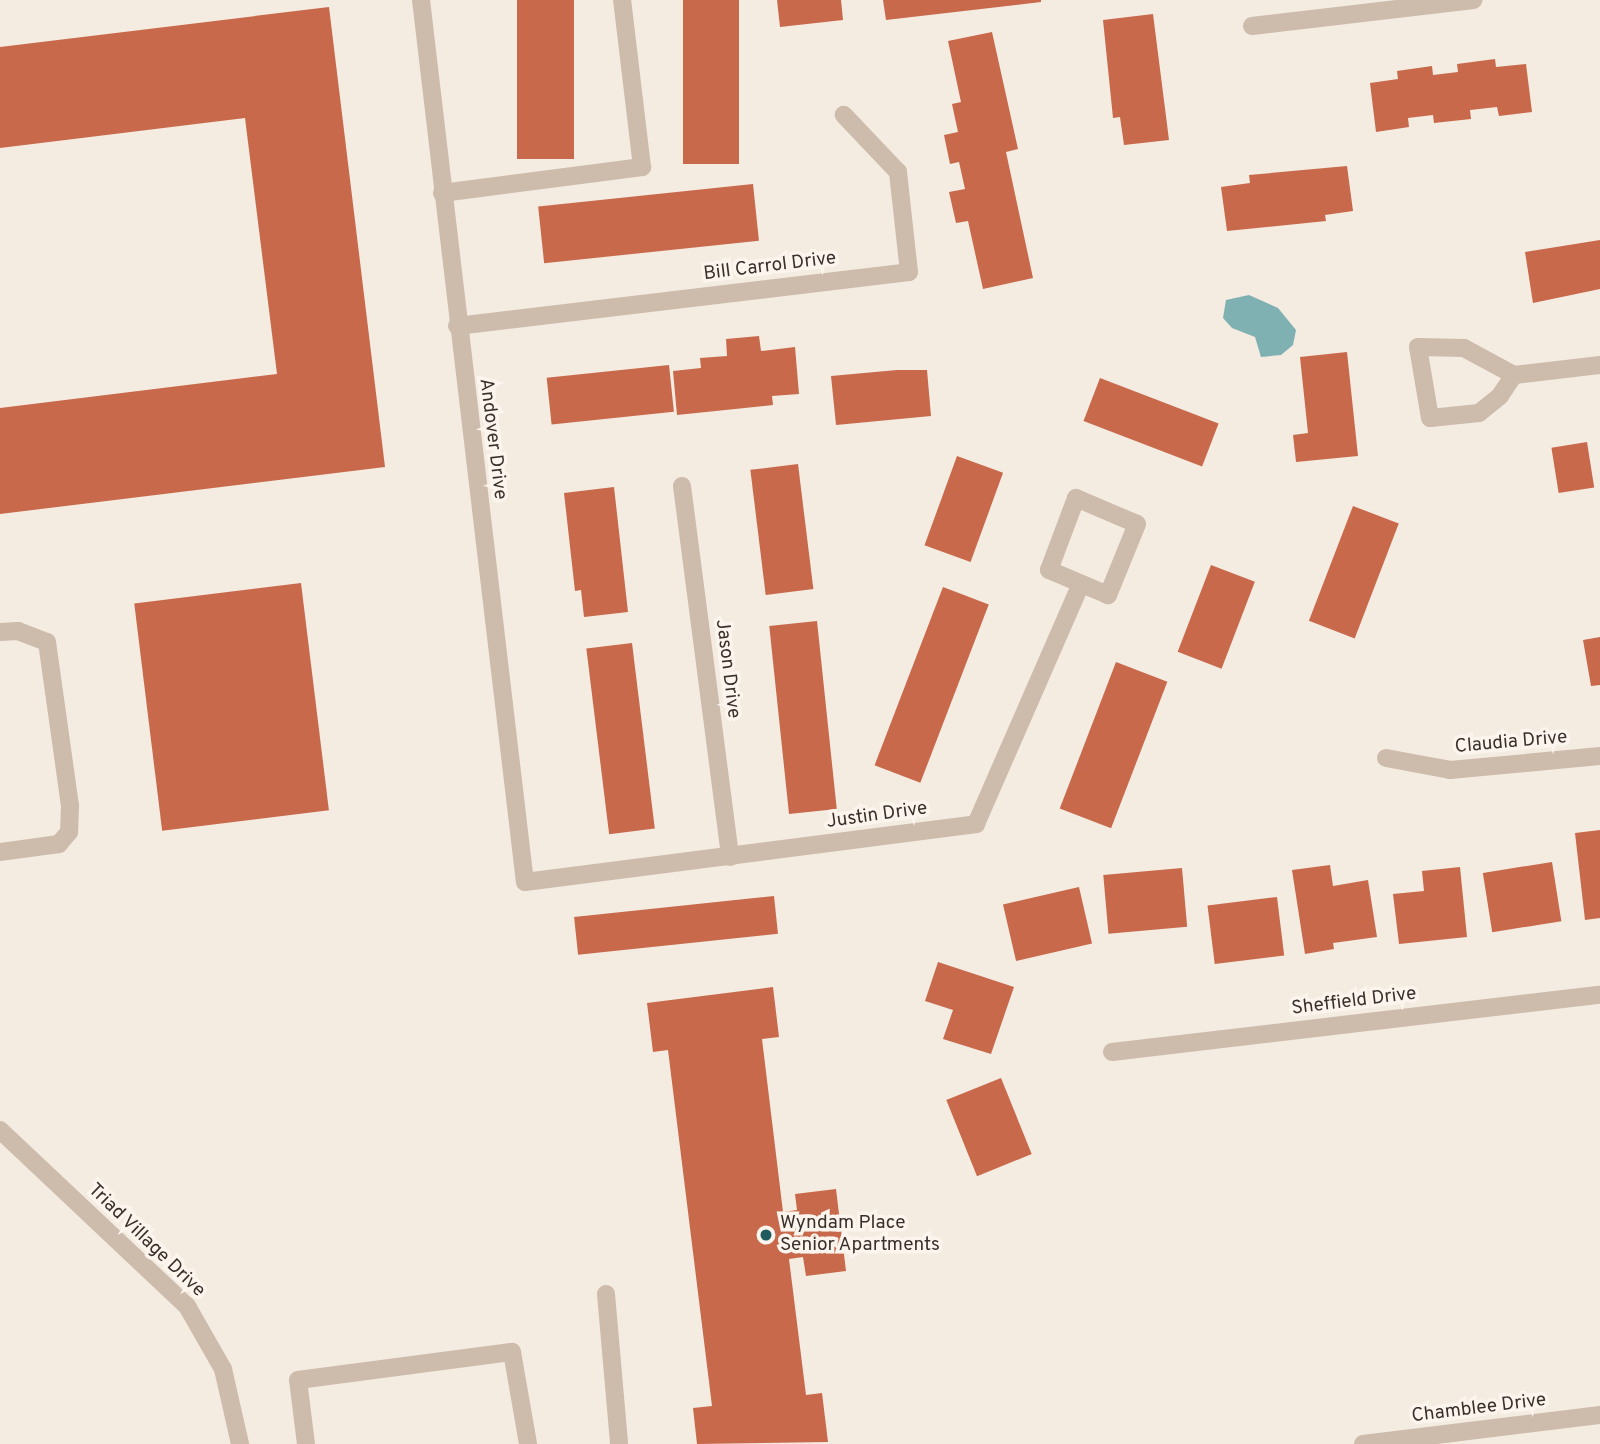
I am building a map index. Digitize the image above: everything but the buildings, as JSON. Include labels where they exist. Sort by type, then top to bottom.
[{"type":"street","name":"Andover Drive","points":[[421,0],[457,326],[525,882]]},
{"type":"street","points":[[442,194],[642,167],[622,0]]},
{"type":"street","points":[[1251,26],[1473,0]]},
{"type":"street","name":"Bill Carrol Drive","points":[[457,326],[909,272],[898,172],[844,115]]},
{"type":"street","points":[[1514,375],[1500,396],[1479,413],[1430,418],[1418,347],[1464,348],[1514,375],[1600,365]]},
{"type":"street","name":"Jason Drive","points":[[682,486],[730,857]]},
{"type":"street","points":[[1076,498],[1138,524],[1108,595],[1081,584],[1049,570],[1076,498]]},
{"type":"street","name":"Justin Drive","points":[[525,882],[976,824],[1081,584]]},
{"type":"street","points":[[0,632],[18,631],[47,642],[70,806],[69,832],[59,844],[0,852]]},
{"type":"street","name":"Claudia Drive","points":[[1385,758],[1450,770],[1600,756]]},
{"type":"street","name":"Sheffield Drive","points":[[1112,1052],[1600,995]]},
{"type":"street","name":"Triad Village Drive","points":[[0,1130],[187,1306],[223,1369],[240,1444]]},
{"type":"street","points":[[607,1294],[619,1444]]},
{"type":"street","points":[[306,1444],[298,1380],[512,1352],[527,1444]]},
{"type":"street","name":"Chamblee Drive","points":[[1363,1444],[1600,1415]]},
{"type":"water","points":[[1249,295],[1278,308],[1296,330],[1293,345],[1281,355],[1261,357],[1255,337],[1232,328],[1223,318],[1226,300]]},
{"type":"place","name":"Wyndam Place Senior Apartments","points":[[766,1235]]}]
